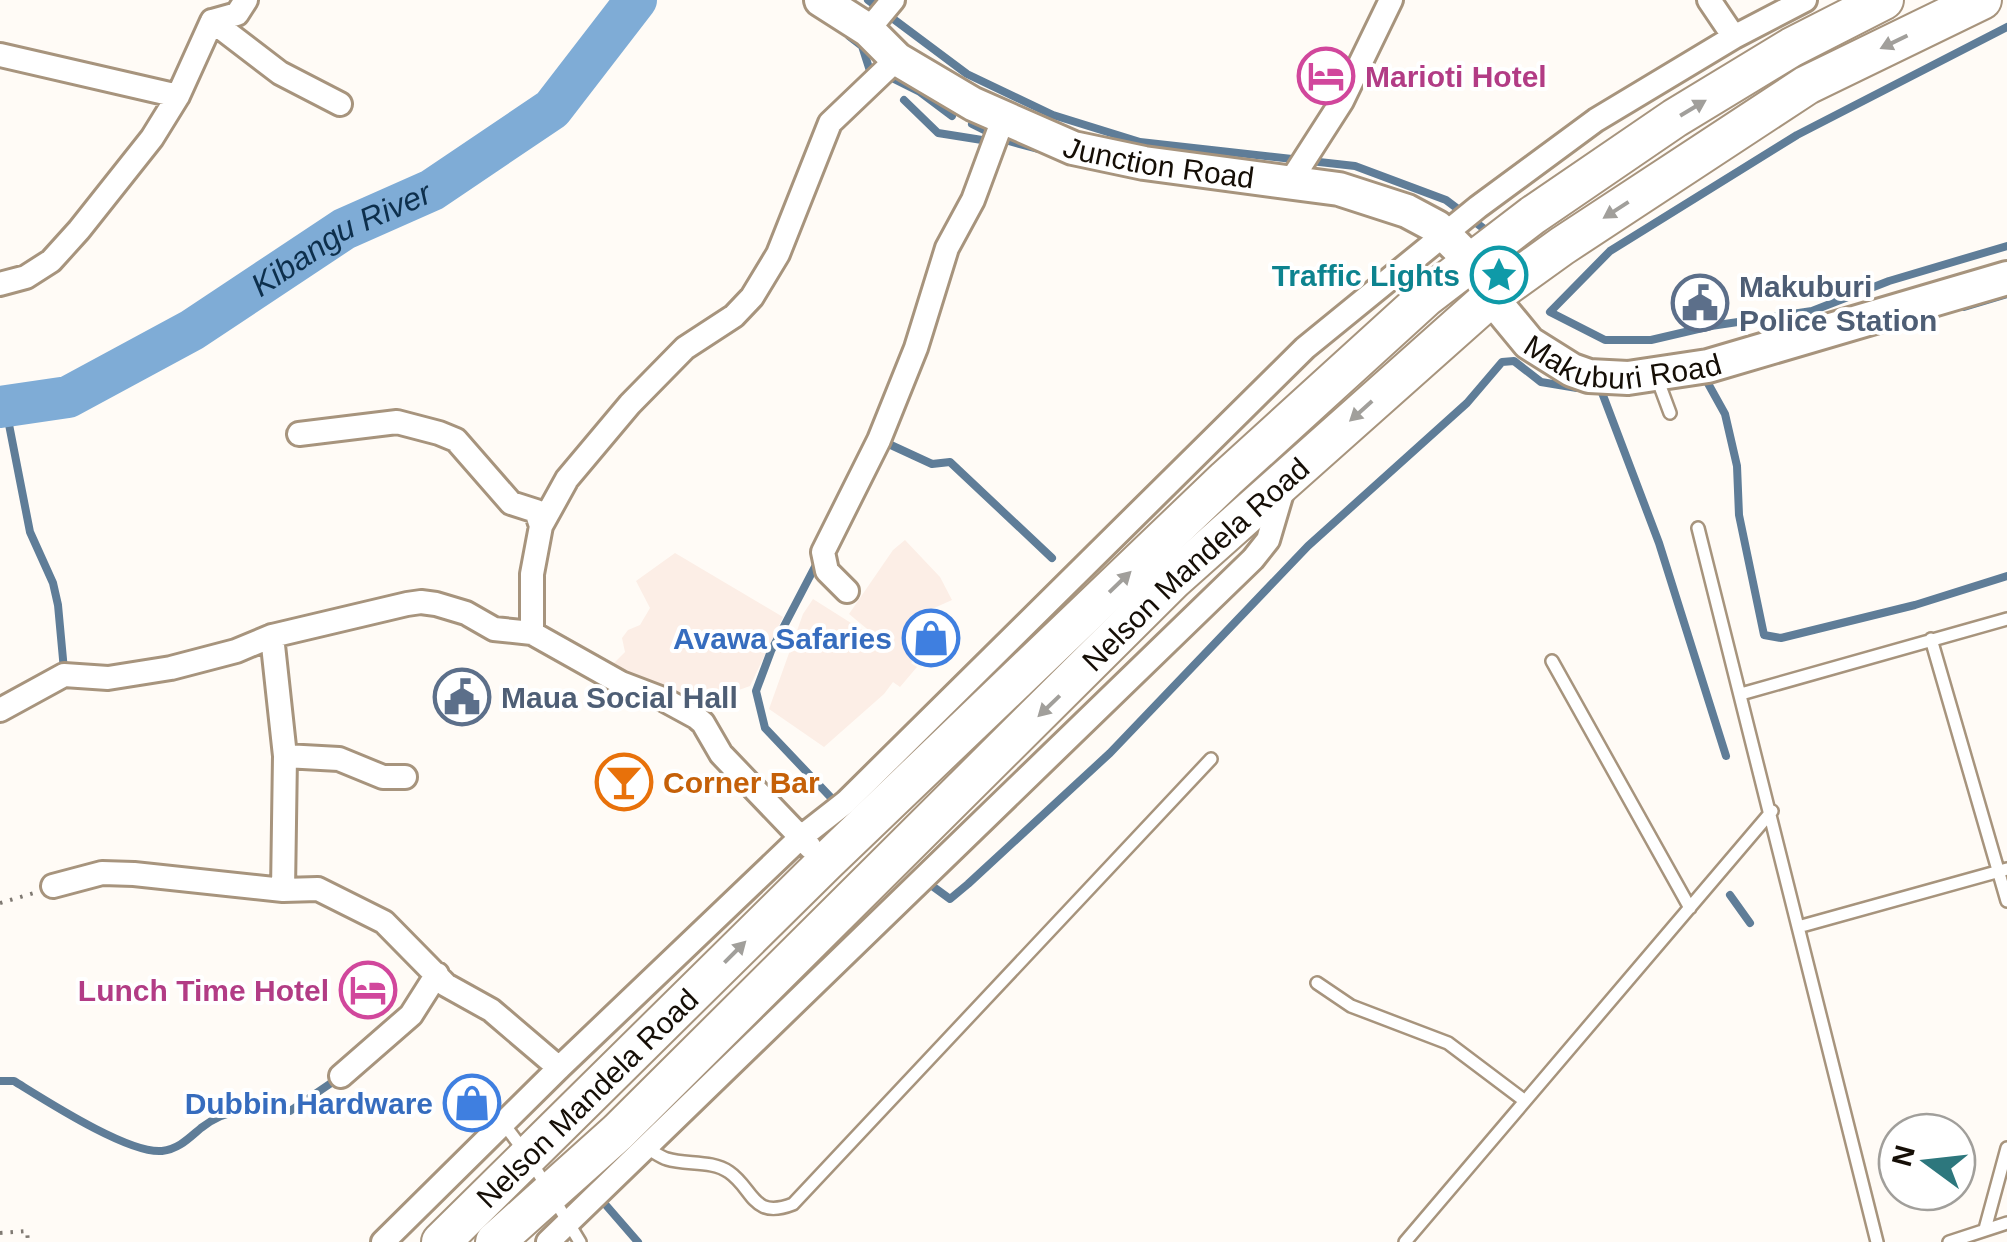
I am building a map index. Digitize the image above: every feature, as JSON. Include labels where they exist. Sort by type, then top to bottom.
[{"type":"main road","name":"Nelson Mandela Road","points":[[441,1242],[528,1156],[813,850],[1426,297],[1533,215],[1675,118],[1792,47],[1884,0]]},
{"type":"main road","name":"Nelson Mandela Road","points":[[495,1242],[558,1207],[618,1132],[1159,594],[1492,297],[1562,246],[1808,85],[1982,0]]},
{"type":"main road","name":"Junction Road","points":[[824,1],[868,30],[897,58],[1003,119],[1073,148],[1144,164],[1339,189],[1407,211],[1445,234],[1473,263],[1492,297]]},
{"type":"main road","name":"Makuburi Road","points":[[1492,297],[1529,343],[1572,370],[1589,376],[1628,378],[1708,366],[2007,278]]},
{"type":"street","points":[[212,20],[237,14],[246,0]]},
{"type":"street","points":[[868,30],[893,0]]},
{"type":"street","points":[[1290,182],[1342,101],[1391,0]]},
{"type":"street","points":[[1709,0],[1734,36]]},
{"type":"street","points":[[383,1242],[559,1068],[813,850],[860,788],[1306,348],[1445,234],[1596,120],[1734,36],[1806,0]]},
{"type":"street","points":[[0,284],[26,277],[51,261],[152,138],[178,96],[212,20]]},
{"type":"street","points":[[212,20],[280,73],[340,104]]},
{"type":"street","points":[[0,55],[178,96]]},
{"type":"street","points":[[532,633],[532,574],[541,526],[567,479],[630,404],[685,348],[734,316],[752,297],[778,254],[830,123],[897,58]]},
{"type":"street","points":[[847,592],[827,571],[824,552],[879,440],[916,348],[947,248],[973,200],[1003,119]]},
{"type":"street","points":[[299,434],[396,422],[438,433],[456,440],[512,503],[536,511],[541,526]]},
{"type":"street","points":[[548,1242],[558,1207],[646,1148],[1253,558],[1268,540],[1286,478]]},
{"type":"street","points":[[0,710],[64,674],[108,678],[171,668],[236,652],[272,636],[421,602],[466,613],[494,629],[532,633],[621,683],[663,698],[696,717],[722,754],[813,850]]},
{"type":"street","points":[[272,636],[286,756],[283,890]]},
{"type":"street","points":[[286,756],[339,759],[383,777],[405,777]]},
{"type":"street","points":[[53,886],[91,875],[134,874],[283,890],[318,889],[384,922],[446,985],[491,1010],[559,1068]]},
{"type":"street","points":[[341,1076],[411,1015],[437,974]]},
{"type":"lane","points":[[1655,374],[1670,413]]},
{"type":"lane","points":[[1698,528],[1878,1242]]},
{"type":"lane","points":[[1741,694],[2007,619]]},
{"type":"lane","points":[[1931,639],[2003,870],[2007,901]]},
{"type":"lane","points":[[1552,661],[1690,908]]},
{"type":"lane","points":[[646,1148],[668,1160],[696,1162],[728,1171],[755,1203],[778,1208],[793,1204],[1211,758]]},
{"type":"lane","points":[[1405,1242],[1772,811]]},
{"type":"lane","points":[[1798,926],[2003,870]]},
{"type":"lane","points":[[1317,983],[1351,1006],[1448,1043],[1525,1101]]},
{"type":"lane","points":[[503,1123],[528,1156],[580,1242]]},
{"type":"lane","points":[[1986,1229],[2007,1148]]},
{"type":"lane","points":[[1949,1242],[2007,1223]]},
{"type":"path","points":[[0,904],[53,886]]},
{"type":"path","points":[[0,1232],[28,1231],[28,1242]]},
{"type":"shaded area","points":[[905,540],[940,577],[952,600],[925,612],[906,636],[922,649],[911,663],[917,667],[900,687],[893,682],[824,747],[769,709],[803,614],[813,599],[889,647],[849,614],[893,550]]},
{"type":"shaded area","points":[[675,553],[783,617],[750,686],[686,709],[611,666],[625,652],[622,638],[640,625],[650,608],[636,581]]},
{"type":"waterway","name":"Kibangu River","points":[[0,407],[68,397],[192,330],[344,229],[432,190],[552,109],[636,0]]},
{"type":"waterway","points":[[868,0],[967,74],[1053,115],[1140,142],[1355,166],[1446,200],[1487,231],[1490,229]]},
{"type":"waterway","points":[[2007,27],[1797,135],[1610,251],[1550,312],[1605,340],[1651,340],[1711,326],[1812,311],[1889,281],[2007,246]]},
{"type":"waterway","points":[[849,36],[862,46],[871,74]]},
{"type":"waterway","points":[[894,79],[920,92],[952,116]]},
{"type":"waterway","points":[[904,100],[938,133],[982,140],[988,146]]},
{"type":"waterway","points":[[972,124],[988,132]]},
{"type":"waterway","points":[[1005,140],[1038,149]]},
{"type":"waterway","points":[[1964,307],[2007,294]]},
{"type":"waterway","points":[[924,880],[950,899],[968,884],[1110,753],[1308,546],[1467,403],[1502,362],[1514,361],[1541,382],[1577,388]]},
{"type":"waterway","points":[[1705,378],[1725,414],[1737,466],[1739,515],[1764,635],[1781,638],[1915,605],[2007,576]]},
{"type":"waterway","points":[[1601,390],[1659,543],[1726,756]]},
{"type":"waterway","points":[[5,404],[30,532],[53,583],[58,605],[64,670]]},
{"type":"waterway","points":[[880,440],[932,464],[950,462],[1052,558]]},
{"type":"waterway","points":[[819,559],[771,651],[756,691],[765,728],[838,805]]},
{"type":"waterway","points":[[1730,895],[1750,923]]},
{"type":"waterway","points":[[0,1081],[14,1081],[108,1135],[147,1150],[162,1151],[233,1112],[290,1111],[340,1077]]},
{"type":"waterway","points":[[598,1196],[638,1242]]},
{"type":"place","name":"Marioti Hotel","points":[[1326,76]]},
{"type":"place","name":"Traffic Lights","points":[[1499,275]]},
{"type":"place","name":"Makuburi Police Station","points":[[1700,303]]},
{"type":"place","name":"Avawa Safaries","points":[[931,638]]},
{"type":"place","name":"Maua Social Hall","points":[[462,697]]},
{"type":"place","name":"Corner Bar","points":[[624,782]]},
{"type":"place","name":"Lunch Time Hotel","points":[[368,990]]},
{"type":"place","name":"Dubbin Hardware","points":[[472,1103]]}]
